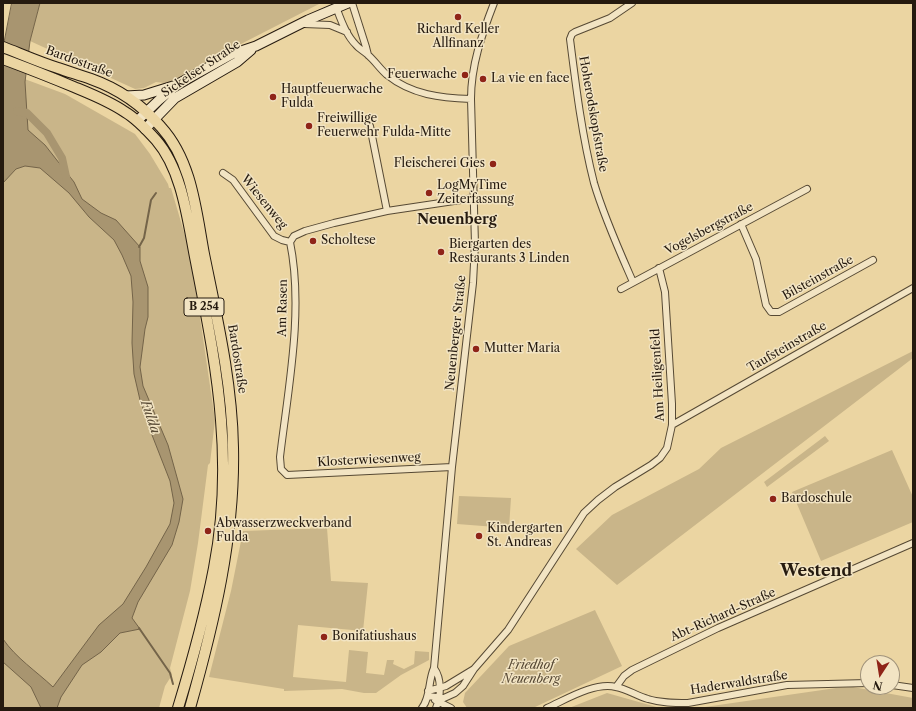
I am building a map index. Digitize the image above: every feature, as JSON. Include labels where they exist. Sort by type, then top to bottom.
[{"type":"main road","name":"Sickelser Straße","points":[[145,129],[150,116],[178,84],[232,54],[256,46],[336,7],[348,3]]},
{"type":"main road","name":"Sickelser Straße","points":[[137,121],[150,116],[175,98],[237,62],[256,46]]},
{"type":"main road","name":"Bardostraße","points":[[3,47],[105,84],[126,95],[150,116],[170,138],[189,179],[222,342],[232,420],[233,448],[231,507],[223,571],[216,606],[191,706]]},
{"type":"main road","name":"Bardostraße","points":[[3,59],[104,100],[137,121],[156,141],[167,157],[173,169],[185,208],[212,349],[218,387],[223,448],[221,506],[214,566],[196,650],[178,708]]},
{"type":"main road","points":[[126,95],[145,95],[178,84]]},
{"type":"street","points":[[352,3],[368,55]]},
{"type":"street","name":"Neuenberger Straße","points":[[422,708],[427,696],[434,668],[452,467],[472,287],[475,244],[471,99],[472,76],[482,33],[494,3]]},
{"type":"street","name":"Hoherodskopfstraße","points":[[632,3],[610,18],[575,32],[572,34],[570,40],[584,139],[594,184],[608,223],[633,282]]},
{"type":"street","points":[[336,7],[347,32],[356,45],[387,75],[411,90],[442,97],[471,99]]},
{"type":"street","points":[[300,24],[330,25],[347,32]]},
{"type":"street","points":[[370,126],[386,211]]},
{"type":"street","name":"Wiesenweg","points":[[223,173],[233,180],[274,236],[290,242]]},
{"type":"street","name":"Vogelsbergstraße","points":[[621,289],[807,189]]},
{"type":"street","points":[[290,242],[294,236],[305,231],[386,211],[474,198]]},
{"type":"street","name":"Bilsteinstraße","points":[[741,224],[756,259],[766,305],[771,312],[779,312],[873,260]]},
{"type":"street","name":"Am Rasen","points":[[287,475],[280,469],[280,457],[295,317],[293,259],[290,242]]},
{"type":"street","name":"Am Heiligenfeld","points":[[438,700],[450,696],[463,686],[474,668],[508,630],[584,513],[615,487],[660,458],[667,448],[672,425],[665,292],[659,268]]},
{"type":"street","name":"Taufsteinstraße","points":[[672,425],[913,288]]},
{"type":"street","name":"Klosterwiesenweg","points":[[287,475],[452,467]]},
{"type":"street","name":"Abt-Richard-Straße","points":[[616,687],[624,676],[632,670],[718,628],[913,543]]},
{"type":"street","name":"Neuenberger Straße","points":[[434,668],[439,679],[440,689],[436,708]]},
{"type":"street","name":"Am Heiligenfeld","points":[[427,696],[455,682],[474,668]]},
{"type":"street","name":"Haderwaldstraße","points":[[616,687],[648,699],[688,703],[787,685],[860,683]]},
{"type":"street","points":[[900,686],[913,688]]},
{"type":"street","points":[[547,708],[593,688],[616,687]]},
{"type":"street","points":[[427,696],[438,700],[451,708]]},
{"type":"street","points":[[427,696],[436,708]]},
{"type":"green space","points":[[40,3],[321,3],[198,66],[177,79],[164,83],[156,82],[144,88],[135,89],[30,41]]},
{"type":"green space","points":[[3,71],[65,94],[135,134],[150,154],[169,188],[171,188],[191,256],[215,420],[210,463],[208,465],[190,591],[170,668],[172,675],[165,686],[159,708],[3,708]]},
{"type":"green space","points":[[164,137],[184,174],[194,215],[219,353],[227,412],[229,470],[227,470],[187,199],[161,140]]},
{"type":"green space","points":[[913,351],[913,358],[617,585],[576,549],[612,515],[699,469],[721,448]]},
{"type":"green space","points":[[825,436],[829,441],[767,487],[764,482]]},
{"type":"green space","points":[[892,450],[913,497],[913,522],[821,561],[792,492]]},
{"type":"green space","points":[[459,496],[511,498],[509,528],[457,524]]},
{"type":"green space","points":[[327,528],[331,581],[368,583],[363,631],[298,625],[293,677],[346,682],[349,650],[368,652],[366,673],[384,675],[387,660],[394,660],[393,664],[404,669],[414,664],[415,651],[429,652],[429,660],[401,675],[376,693],[364,693],[342,689],[284,691],[284,689],[209,677],[231,591],[243,531]]},
{"type":"green space","name":"Friedhof Neuenberg","points":[[595,610],[622,666],[533,708],[467,708],[463,702],[465,693],[509,646]]},
{"type":"green space","points":[[853,687],[860,688],[860,695],[897,695],[913,698],[913,708],[698,708],[836,688]]},
{"type":"green space","points":[[607,693],[660,708],[569,708]]},
{"type":"water","name":"Fulda","points":[[12,3],[40,3],[30,41],[25,82],[28,130],[45,145],[74,182],[82,199],[101,213],[116,220],[140,247],[140,261],[148,287],[148,317],[140,367],[143,386],[168,445],[183,499],[179,522],[172,545],[138,602],[132,618],[140,629],[120,633],[101,652],[82,665],[61,697],[57,708],[41,708],[31,687],[3,662],[3,639],[20,658],[53,687],[99,625],[123,604],[170,524],[174,503],[170,481],[140,400],[134,374],[132,343],[133,302],[131,276],[114,240],[89,217],[69,193],[40,168],[25,166],[16,169],[3,183],[3,48]]},
{"type":"waterway","points":[[17,111],[27,113],[47,133],[62,158],[67,181]]},
{"type":"waterway","points":[[139,247],[144,238],[151,200],[156,193]]},
{"type":"waterway","points":[[139,628],[170,673],[173,684]]},
{"type":"place","name":"Richard Keller Allfinanz","points":[[458,17]]},
{"type":"place","name":"Feuerwache","points":[[465,75]]},
{"type":"place","name":"La vie en face","points":[[483,79]]},
{"type":"place","name":"Hauptfeuerwache Fulda","points":[[273,97]]},
{"type":"place","name":"Freiwillige Feuerwehr Fulda-Mitte","points":[[309,126]]},
{"type":"place","name":"Fleischerei Gies","points":[[493,164]]},
{"type":"place","name":"LogMyTime Zeiterfassung","points":[[429,193]]},
{"type":"place","name":"Scholtese","points":[[313,241]]},
{"type":"place","name":"Biergarten des Restaurants 3 Linden","points":[[441,252]]},
{"type":"place","name":"Mutter Maria","points":[[476,349]]},
{"type":"place","name":"Bardoschule","points":[[773,499]]},
{"type":"place","name":"Abwasserzweckverband Fulda","points":[[208,531]]},
{"type":"place","name":"Kindergarten St. Andreas","points":[[479,536]]},
{"type":"place","name":"Bonifatiushaus","points":[[324,637]]},
{"type":"district","name":"Neuenberg","points":[[457,220]]},
{"type":"district","name":"Westend","points":[[816,571]]}]
